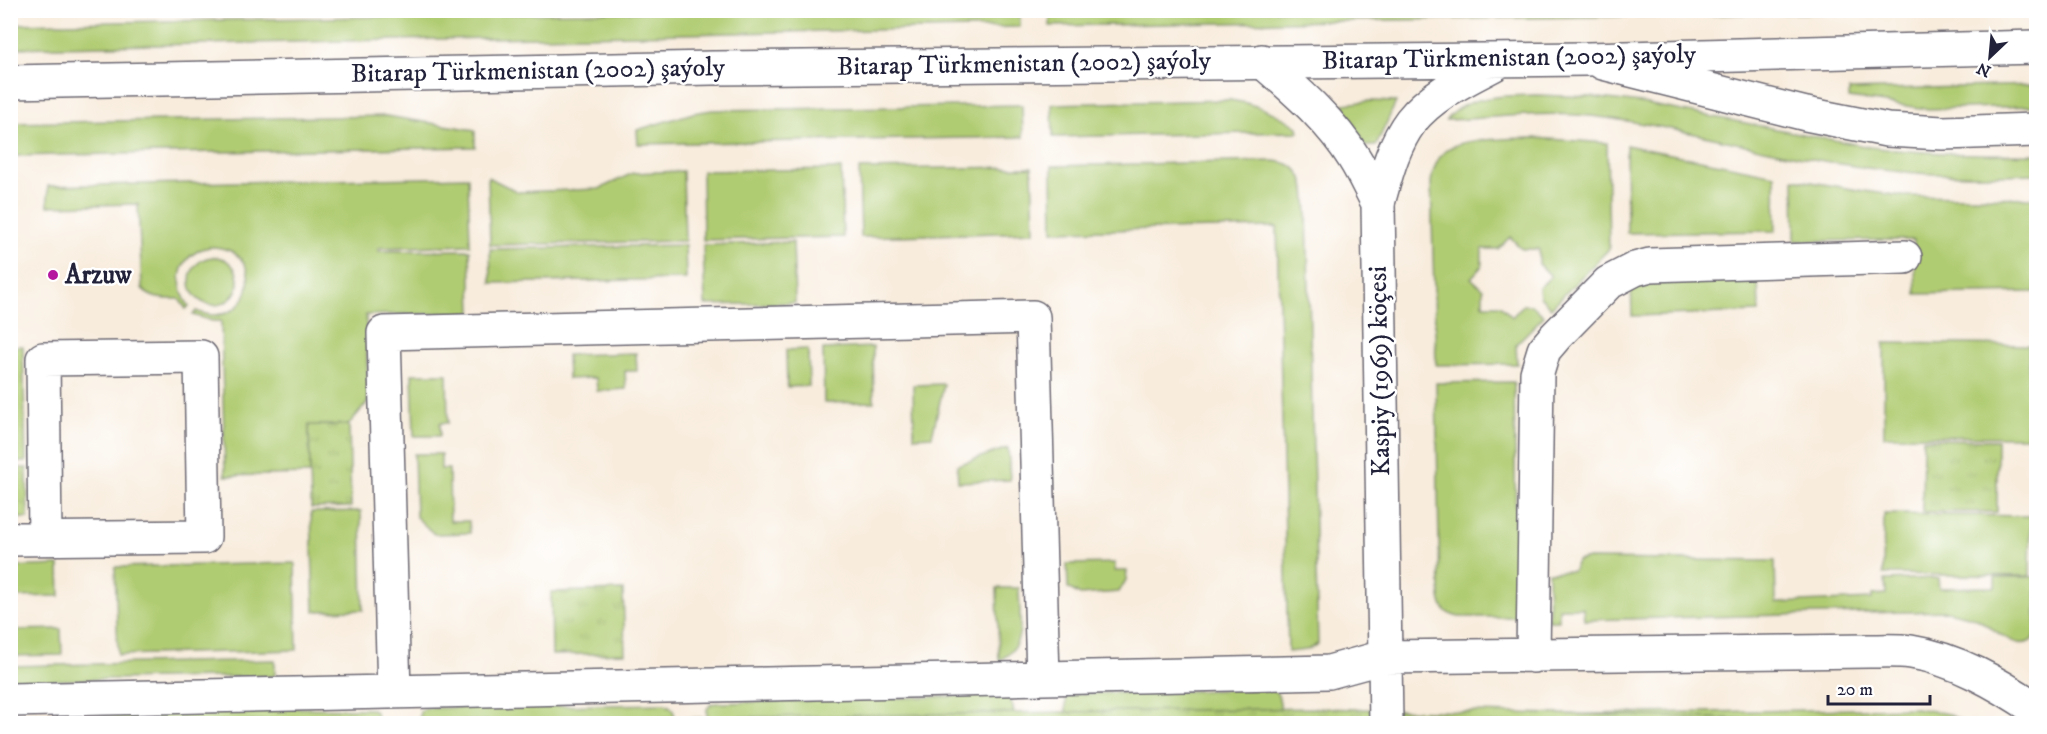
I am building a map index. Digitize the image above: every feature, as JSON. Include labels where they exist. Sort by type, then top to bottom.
[{"type":"main road","name":"Bitarap Türkmenistan (2002) şaýoly","points":[[10,82],[701,68],[1587,59],[2037,47]]},
{"type":"main road","points":[[1378,203],[1389,165],[1400,139],[1412,120],[1450,88],[1505,59]]},
{"type":"main road","points":[[1587,59],[1806,114],[1887,130],[1944,133],[2037,130]]},
{"type":"main road","name":"Kaspiy (1969) köçesi","points":[[1262,61],[1301,96],[1330,127],[1353,157],[1378,203],[1386,723]]},
{"type":"main road","points":[[1533,656],[1538,373],[1544,350],[1556,336],[1608,283],[1635,269],[1650,265],[1905,257]]},
{"type":"main road","points":[[393,692],[384,333],[1033,317],[1043,678]]},
{"type":"main road","points":[[10,539],[204,537],[201,357],[43,359],[45,538]]},
{"type":"main road","points":[[19,707],[393,692],[1329,672],[1384,657],[1910,651],[1944,660],[1977,674],[2037,709]]},
{"type":"green space","points":[[1050,10],[1929,10],[1929,11],[1050,26]]},
{"type":"green space","points":[[676,11],[1020,11],[1020,27],[10,48],[11,24]]},
{"type":"green space","points":[[2036,85],[2036,106],[1928,109],[1849,98],[1849,90]]},
{"type":"green space","points":[[1500,96],[1591,97],[1641,103],[1870,147],[1953,154],[2036,154],[2036,174],[1952,175],[1868,168],[1833,163],[1661,127],[1591,116],[1537,115],[1446,120],[1464,105],[1475,101]]},
{"type":"green space","points":[[1230,100],[1257,106],[1274,113],[1298,127],[1299,132],[1053,137],[1052,104]]},
{"type":"green space","points":[[1369,101],[1396,102],[1376,146],[1365,146],[1343,104]]},
{"type":"green space","points":[[1022,105],[1023,137],[638,144],[637,130],[693,113],[712,110]]},
{"type":"green space","points":[[386,116],[475,130],[475,147],[11,156],[11,123]]},
{"type":"green space","points":[[1535,138],[1607,143],[1609,249],[1551,308],[1540,297],[1539,288],[1551,276],[1539,264],[1539,249],[1522,249],[1510,237],[1498,249],[1482,249],[1482,266],[1471,278],[1483,289],[1483,305],[1500,305],[1512,317],[1523,305],[1532,305],[1544,316],[1516,344],[1517,364],[1436,365],[1431,182],[1437,161],[1448,149],[1463,143]]},
{"type":"green space","points":[[1626,145],[1775,175],[1776,231],[1627,233]]},
{"type":"green space","points":[[1273,161],[1292,166],[1302,178],[1307,215],[1318,644],[1307,650],[1288,652],[1277,227],[1053,231],[1052,166]]},
{"type":"green space","points":[[1032,167],[1034,232],[861,237],[859,169]]},
{"type":"green space","points":[[841,169],[843,237],[703,240],[702,171]]},
{"type":"green space","points":[[683,171],[685,241],[490,245],[488,177],[518,192],[599,189],[633,173]]},
{"type":"green space","points":[[468,177],[470,245],[378,248],[378,251],[470,250],[472,313],[366,315],[368,402],[349,424],[309,426],[310,474],[225,476],[221,321],[212,321],[193,315],[196,311],[215,315],[229,312],[240,303],[247,291],[248,278],[245,265],[236,254],[212,247],[201,250],[185,262],[180,283],[189,306],[186,309],[179,299],[154,297],[142,288],[138,204],[48,206],[48,186]]},
{"type":"green space","points":[[1794,179],[1903,196],[2036,198],[2036,292],[1916,294],[1914,240],[1795,241]]},
{"type":"green space","points":[[793,242],[795,303],[705,305],[703,245]]},
{"type":"green space","points":[[685,245],[686,279],[491,283],[490,249]]},
{"type":"green space","points":[[214,257],[231,264],[238,281],[231,298],[214,305],[197,298],[190,281],[197,264]]},
{"type":"green space","points":[[1758,278],[1759,312],[1632,316],[1631,281]]},
{"type":"green space","points":[[1884,343],[2029,345],[2028,437],[1884,436]]},
{"type":"green space","points":[[23,346],[26,462],[11,462],[11,347]]},
{"type":"green space","points":[[873,347],[874,402],[824,403],[823,349]]},
{"type":"green space","points":[[808,349],[809,386],[787,387],[786,350]]},
{"type":"green space","points":[[636,353],[637,371],[625,371],[626,389],[597,391],[596,378],[568,379],[567,355]]},
{"type":"green space","points":[[412,374],[447,374],[448,423],[440,423],[440,436],[414,436]]},
{"type":"green space","points":[[1514,382],[1517,617],[1459,617],[1445,611],[1440,597],[1436,383]]},
{"type":"green space","points":[[944,384],[932,436],[914,437],[913,385]]},
{"type":"green space","points":[[309,425],[349,425],[351,507],[311,508]]},
{"type":"green space","points":[[1923,439],[1997,440],[1997,512],[1922,512]]},
{"type":"green space","points":[[1008,448],[1010,480],[958,482],[957,465]]},
{"type":"green space","points":[[414,454],[441,454],[441,469],[449,469],[450,521],[469,521],[470,533],[434,534],[416,517]]},
{"type":"green space","points":[[10,468],[27,468],[28,518],[11,518]]},
{"type":"green space","points":[[361,511],[363,610],[314,611],[311,512]]},
{"type":"green space","points":[[1884,514],[2031,516],[2030,576],[1883,574]]},
{"type":"green space","points":[[1585,559],[1775,561],[1776,603],[1872,599],[1872,595],[1886,594],[1885,580],[1938,578],[1939,588],[1995,587],[1995,577],[2036,577],[2036,635],[2030,641],[2016,642],[1979,620],[1946,611],[1584,620],[1583,608],[1559,608],[1559,621],[1549,621],[1548,572],[1573,571],[1577,561]]},
{"type":"green space","points":[[295,563],[297,650],[118,655],[115,567]]},
{"type":"green space","points":[[1115,563],[1115,571],[1127,571],[1126,580],[1119,592],[1080,595],[1068,588],[1067,564]]},
{"type":"green space","points":[[59,565],[60,596],[11,597],[11,567]]},
{"type":"green space","points":[[997,588],[1019,588],[1020,619],[1018,639],[1014,647],[999,660]]},
{"type":"green space","points":[[623,590],[625,653],[552,655],[551,592]]},
{"type":"green space","points":[[61,629],[62,655],[11,656],[11,630]]},
{"type":"green space","points":[[275,660],[275,676],[11,681],[11,666]]},
{"type":"green space","points":[[1267,689],[1277,694],[1281,711],[419,724],[420,711],[426,708],[665,704],[673,710],[674,720],[707,719],[707,709],[711,704],[716,703],[1000,695],[1007,697],[1011,702],[1014,715],[1066,714],[1066,698],[1073,694]]},
{"type":"green space","points":[[293,708],[372,709],[376,713],[377,724],[294,724],[293,720],[204,724],[47,724],[47,719]]},
{"type":"green space","points":[[1318,708],[1906,723],[358,724],[377,723]]},
{"type":"green space","points":[[1916,708],[1948,714],[1966,723],[1425,724],[1477,716]]},
{"type":"place","name":"Arzuw","points":[[53,275]]}]
